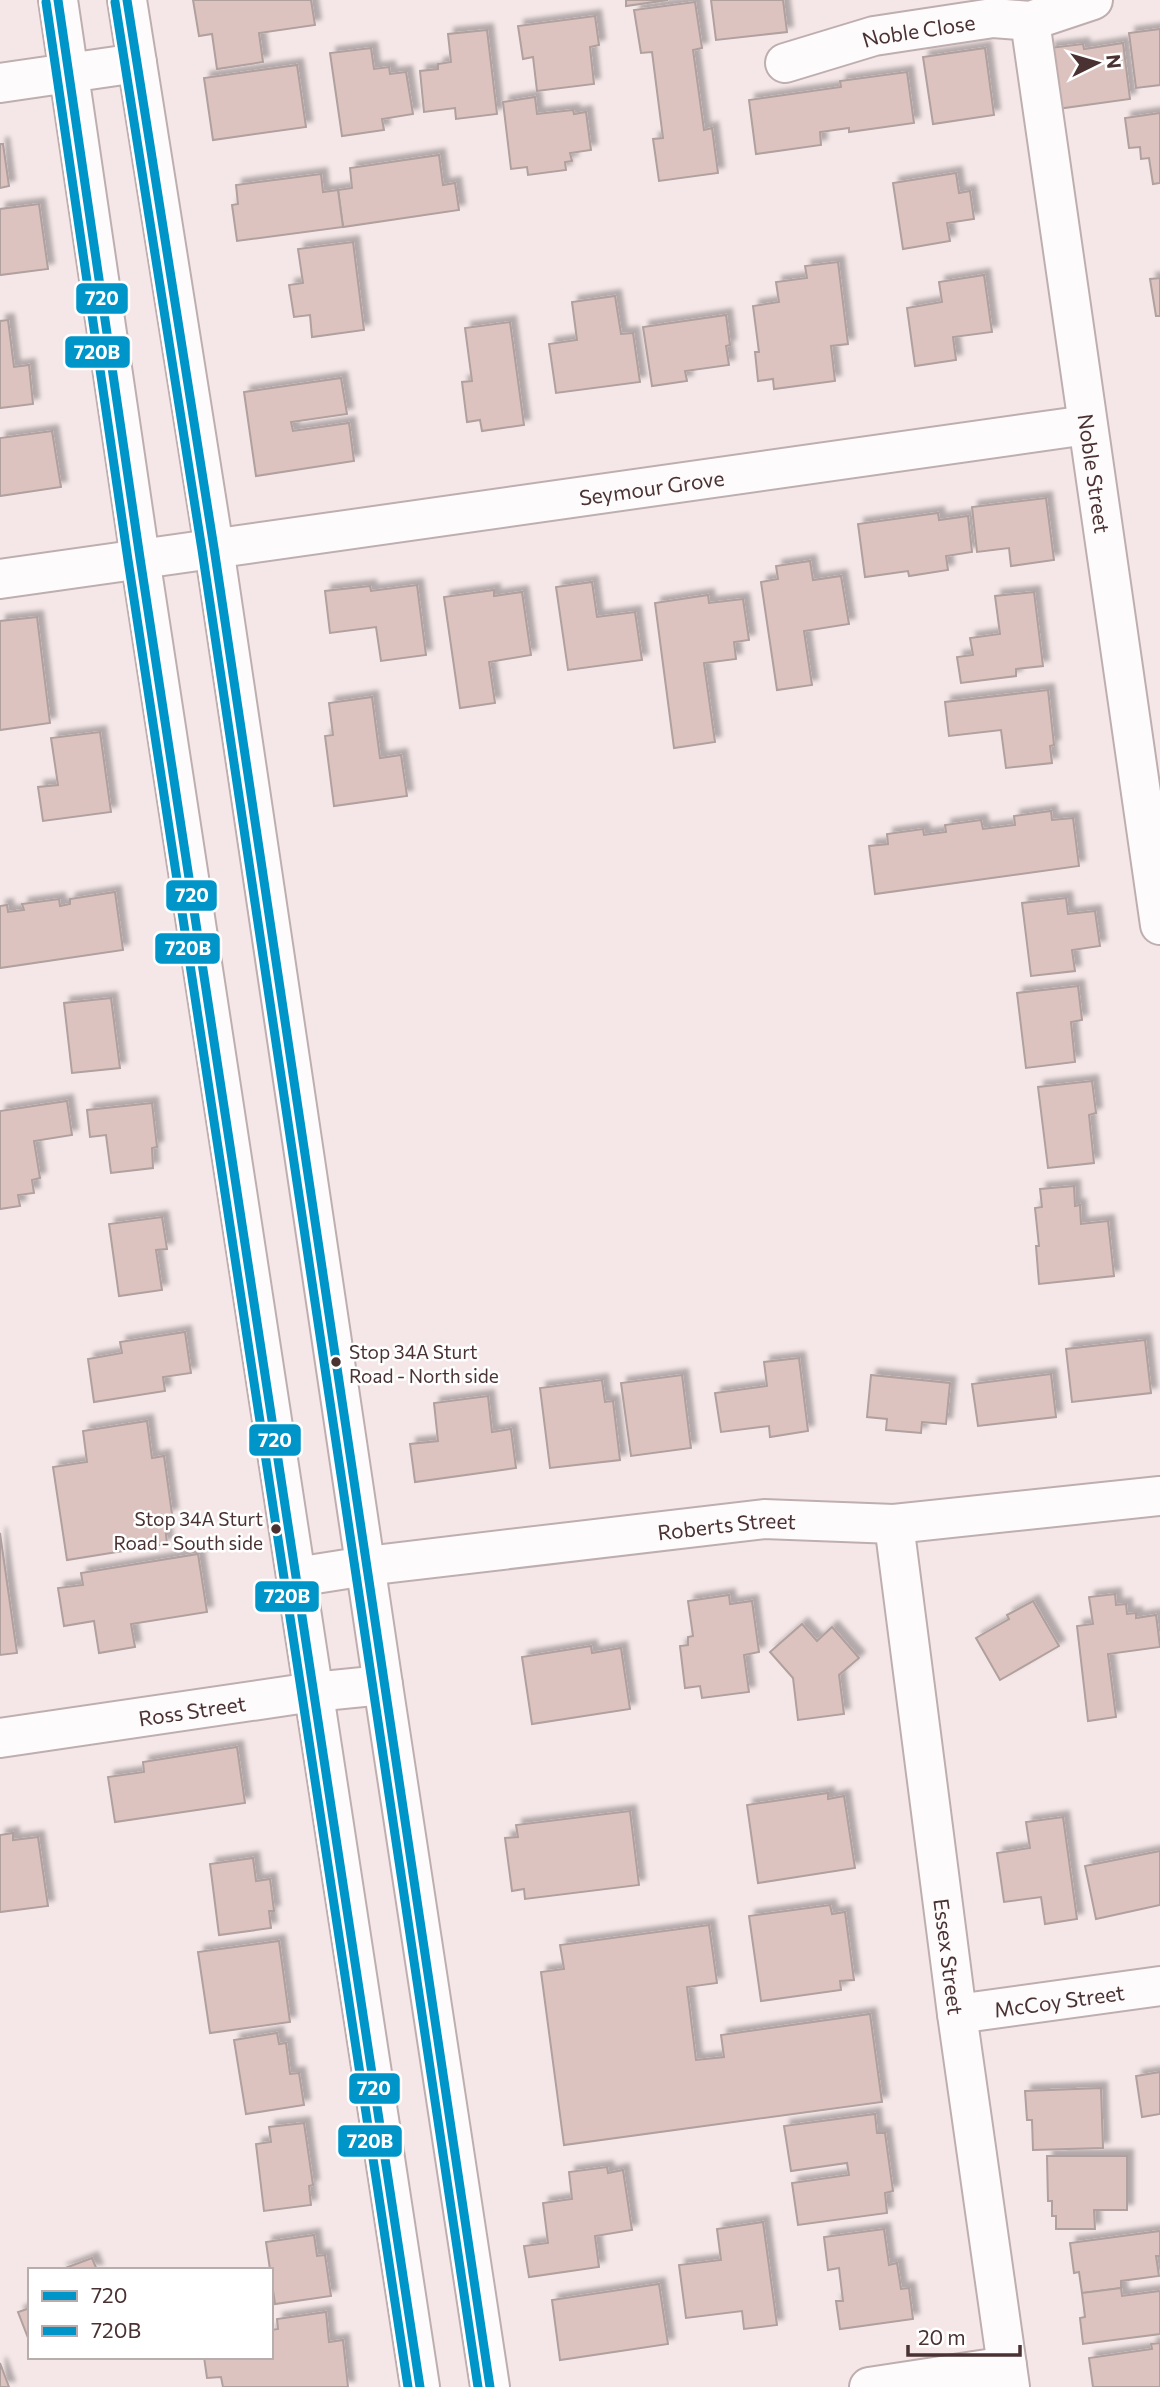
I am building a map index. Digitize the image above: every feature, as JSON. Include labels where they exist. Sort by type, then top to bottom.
[{"type":"street","points":[[58,0],[140,558],[420,2387]]},
{"type":"street","points":[[127,0],[214,548],[490,2387]]},
{"type":"street","name":"Noble Close","points":[[785,63],[874,36],[993,18],[1030,21],[1093,0]]},
{"type":"street","name":"Noble Street","points":[[1030,21],[1160,925]]},
{"type":"street","points":[[0,83],[137,63]]},
{"type":"street","name":"Seymour Grove","points":[[0,579],[1087,425]]},
{"type":"street","name":"Roberts Street","points":[[296,1577],[366,1566],[764,1519],[894,1524],[1160,1496]]},
{"type":"street","name":"Essex Street","points":[[894,1524],[957,2014],[1008,2376]]},
{"type":"street","name":"Ross Street","points":[[0,1738],[313,1692],[383,1685]]},
{"type":"street","name":"McCoy Street","points":[[957,2014],[1160,1986]]},
{"type":"street","points":[[869,2387],[1008,2376]]},
{"type":"building","points":[[193,0],[311,0],[315,25],[259,33],[263,62],[217,69],[212,34],[199,36]]},
{"type":"building","points":[[626,0],[668,0],[626,6]]},
{"type":"building","points":[[711,0],[783,0],[787,32],[716,40]]},
{"type":"building","points":[[695,2],[702,48],[693,50],[704,130],[712,128],[718,173],[659,181],[653,139],[663,138],[652,52],[641,53],[634,10]]},
{"type":"building","points":[[595,16],[599,45],[590,47],[594,84],[537,91],[533,57],[523,59],[518,26]]},
{"type":"building","points":[[1160,29],[1160,85],[1136,88],[1129,33]]},
{"type":"building","points":[[487,30],[497,114],[456,119],[455,108],[424,112],[420,71],[438,69],[438,64],[451,62],[448,34]]},
{"type":"building","points":[[1123,43],[1130,99],[1057,109],[1049,48],[1083,44],[1084,49]]},
{"type":"building","points":[[371,48],[374,69],[389,67],[390,74],[406,72],[413,114],[382,119],[384,130],[342,136],[330,53]]},
{"type":"building","points":[[985,48],[994,115],[933,124],[923,57]]},
{"type":"building","points":[[297,65],[306,127],[213,140],[204,78]]},
{"type":"building","points":[[907,72],[914,123],[849,132],[849,128],[820,132],[821,145],[756,154],[749,100],[841,87],[840,81]]},
{"type":"building","points":[[535,97],[537,114],[573,110],[574,114],[586,112],[591,150],[570,153],[572,161],[565,162],[566,170],[528,175],[527,167],[511,169],[503,102]]},
{"type":"building","points":[[1160,113],[1160,183],[1153,184],[1149,158],[1141,159],[1140,147],[1129,148],[1125,118]]},
{"type":"building","points":[[0,144],[3,144],[9,186],[0,188]]},
{"type":"building","points":[[439,155],[443,185],[455,183],[459,210],[343,227],[338,190],[352,188],[350,168]]},
{"type":"building","points":[[956,173],[959,193],[970,191],[974,219],[947,223],[950,241],[903,249],[893,183]]},
{"type":"building","points":[[321,174],[323,192],[338,190],[343,227],[237,241],[232,205],[238,204],[236,185]]},
{"type":"building","points":[[39,204],[48,269],[0,275],[0,209]]},
{"type":"building","points":[[353,242],[364,330],[312,337],[310,315],[294,317],[289,285],[303,283],[298,249]]},
{"type":"building","points":[[838,262],[848,344],[831,346],[835,381],[774,389],[773,379],[758,381],[755,352],[759,352],[753,306],[779,302],[776,282],[807,278],[805,266]]},
{"type":"building","points":[[984,275],[992,332],[953,337],[956,360],[915,366],[907,308],[942,302],[939,282]]},
{"type":"building","points":[[1160,278],[1160,316],[1156,316],[1150,279]]},
{"type":"building","points":[[615,296],[621,334],[633,333],[640,382],[556,393],[549,344],[577,340],[572,302]]},
{"type":"building","points":[[726,315],[730,345],[726,346],[729,365],[685,371],[687,381],[652,386],[643,327]]},
{"type":"building","points":[[8,320],[14,367],[29,365],[33,404],[0,408],[0,321]]},
{"type":"building","points":[[510,322],[524,425],[482,431],[480,420],[467,422],[462,382],[472,381],[465,328]]},
{"type":"building","points":[[341,378],[347,414],[291,422],[293,431],[349,423],[354,461],[256,476],[244,392]]},
{"type":"building","points":[[52,431],[61,487],[0,496],[0,438]]},
{"type":"building","points":[[1046,498],[1054,560],[1011,566],[1009,548],[977,552],[972,507]]},
{"type":"building","points":[[938,513],[939,520],[968,516],[972,552],[946,556],[948,570],[909,576],[908,571],[865,577],[858,524]]},
{"type":"building","points":[[810,561],[813,580],[841,576],[849,624],[804,631],[812,685],[777,690],[761,582],[778,579],[776,566]]},
{"type":"building","points":[[592,582],[597,617],[635,612],[642,660],[568,670],[556,587]]},
{"type":"building","points":[[417,585],[426,655],[381,661],[376,627],[330,633],[325,591],[370,586],[371,591]]},
{"type":"building","points":[[494,590],[494,596],[522,592],[531,655],[489,662],[495,703],[460,708],[444,597]]},
{"type":"building","points":[[1034,592],[1043,666],[1016,669],[1016,676],[961,683],[957,657],[973,655],[970,638],[1000,634],[995,596]]},
{"type":"building","points":[[708,595],[709,603],[743,599],[749,640],[734,642],[736,659],[704,663],[715,742],[674,748],[655,603]]},
{"type":"building","points":[[37,617],[50,723],[0,730],[0,621]]},
{"type":"building","points":[[1048,690],[1054,745],[1050,746],[1052,763],[1006,768],[1001,730],[949,736],[945,702]]},
{"type":"building","points":[[372,697],[380,758],[401,755],[407,796],[334,806],[325,736],[333,735],[329,703]]},
{"type":"building","points":[[100,732],[111,812],[43,821],[38,787],[58,785],[51,738]]},
{"type":"building","points":[[1051,811],[1052,820],[1073,818],[1079,866],[875,894],[869,846],[888,844],[887,834],[923,829],[924,835],[946,832],[945,825],[981,820],[983,829],[1015,825],[1014,816]]},
{"type":"building","points":[[115,892],[123,950],[0,968],[0,906],[7,905],[8,912],[24,910],[22,904],[59,899],[60,906],[70,904],[70,899]]},
{"type":"building","points":[[1066,898],[1068,914],[1095,911],[1100,946],[1072,950],[1075,971],[1031,976],[1022,903]]},
{"type":"building","points":[[1078,986],[1082,1020],[1071,1022],[1075,1062],[1026,1068],[1017,993]]},
{"type":"building","points":[[111,998],[120,1068],[72,1073],[64,1003]]},
{"type":"building","points":[[1092,1081],[1096,1113],[1089,1115],[1094,1163],[1048,1168],[1038,1087]]},
{"type":"building","points":[[67,1101],[72,1135],[34,1141],[40,1178],[32,1180],[34,1193],[18,1195],[20,1206],[0,1209],[0,1111]]},
{"type":"building","points":[[152,1103],[157,1147],[152,1148],[153,1168],[111,1173],[106,1135],[90,1137],[87,1110]]},
{"type":"building","points":[[1074,1186],[1075,1206],[1080,1205],[1081,1224],[1108,1221],[1114,1276],[1039,1284],[1035,1208],[1042,1207],[1040,1189]]},
{"type":"building","points":[[162,1217],[167,1249],[156,1250],[162,1290],[119,1296],[109,1224]]},
{"type":"building","points":[[185,1332],[191,1373],[163,1377],[165,1391],[94,1402],[88,1359],[122,1353],[120,1342]]},
{"type":"building","points":[[1145,1340],[1151,1393],[1072,1402],[1066,1349]]},
{"type":"building","points":[[799,1358],[808,1431],[770,1437],[769,1426],[721,1432],[715,1393],[767,1386],[764,1362]]},
{"type":"building","points":[[1051,1374],[1056,1417],[978,1426],[972,1384]]},
{"type":"building","points":[[682,1375],[691,1448],[631,1456],[621,1383]]},
{"type":"building","points":[[871,1375],[950,1383],[946,1424],[922,1422],[921,1433],[886,1430],[887,1419],[867,1417]]},
{"type":"building","points":[[602,1380],[605,1402],[613,1401],[620,1460],[550,1468],[540,1388]]},
{"type":"building","points":[[488,1396],[492,1432],[511,1429],[516,1468],[415,1482],[410,1444],[438,1441],[434,1403]]},
{"type":"building","points":[[147,1421],[152,1458],[164,1456],[172,1514],[164,1516],[167,1544],[67,1560],[53,1467],[87,1462],[83,1431]]},
{"type":"building","points":[[0,1533],[17,1653],[0,1655]]},
{"type":"building","points":[[198,1554],[207,1612],[131,1624],[135,1647],[99,1653],[94,1621],[64,1626],[58,1588],[83,1585],[81,1573]]},
{"type":"building","points":[[1115,1594],[1116,1605],[1126,1604],[1127,1614],[1136,1613],[1136,1618],[1156,1615],[1160,1647],[1108,1654],[1116,1717],[1088,1721],[1077,1626],[1093,1624],[1089,1597]]},
{"type":"building","points":[[729,1595],[730,1604],[752,1601],[759,1652],[744,1655],[749,1692],[702,1698],[700,1686],[685,1688],[680,1646],[688,1645],[688,1637],[693,1636],[688,1601]]},
{"type":"building","points":[[1033,1601],[1059,1646],[1000,1680],[976,1638],[1009,1619],[1007,1615]]},
{"type":"building","points":[[802,1624],[817,1641],[832,1627],[859,1658],[839,1675],[844,1714],[798,1720],[793,1678],[770,1652]]},
{"type":"building","points":[[591,1646],[592,1653],[621,1648],[630,1709],[532,1724],[522,1657]]},
{"type":"building","points":[[237,1747],[245,1803],[115,1822],[108,1777],[144,1772],[143,1762]]},
{"type":"building","points":[[828,1793],[828,1799],[844,1796],[855,1868],[758,1883],[747,1805]]},
{"type":"building","points":[[630,1811],[639,1885],[525,1899],[524,1889],[512,1891],[505,1838],[518,1837],[516,1825]]},
{"type":"building","points":[[1063,1817],[1077,1919],[1045,1924],[1041,1897],[1004,1902],[997,1853],[1030,1848],[1026,1822]]},
{"type":"building","points":[[13,1833],[13,1840],[38,1837],[48,1906],[0,1912],[0,1835]]},
{"type":"building","points":[[1160,1851],[1160,1905],[1096,1919],[1085,1866]]},
{"type":"building","points":[[253,1858],[256,1881],[270,1879],[274,1911],[269,1911],[271,1928],[219,1935],[210,1864]]},
{"type":"building","points":[[830,1905],[832,1914],[845,1912],[854,1980],[840,1981],[841,1990],[761,2001],[749,1916]]},
{"type":"building","points":[[709,1925],[717,1983],[687,1987],[696,2060],[724,2057],[721,2035],[870,2014],[882,2102],[564,2145],[541,1972],[564,1969],[560,1945]]},
{"type":"building","points":[[279,1941],[290,2022],[210,2033],[198,1952]]},
{"type":"building","points":[[277,2033],[279,2044],[286,2043],[290,2074],[299,2073],[304,2105],[246,2114],[234,2040]]},
{"type":"building","points":[[1160,2072],[1160,2114],[1142,2117],[1136,2076]]},
{"type":"building","points":[[1101,2088],[1103,2148],[1033,2150],[1032,2120],[1027,2120],[1025,2091]]},
{"type":"building","points":[[875,2114],[877,2133],[885,2133],[893,2191],[885,2193],[887,2213],[798,2225],[792,2183],[849,2175],[847,2163],[791,2171],[784,2126]]},
{"type":"building","points":[[304,2123],[313,2185],[309,2186],[311,2205],[264,2211],[256,2144],[271,2142],[269,2127]]},
{"type":"building","points":[[1047,2156],[1127,2156],[1127,2210],[1094,2210],[1095,2229],[1056,2229],[1056,2216],[1052,2216],[1052,2201],[1048,2201]]},
{"type":"building","points":[[607,2167],[608,2173],[623,2170],[632,2230],[595,2236],[599,2267],[529,2277],[524,2246],[548,2243],[543,2203],[572,2199],[569,2172]]},
{"type":"building","points":[[763,2222],[777,2325],[744,2329],[742,2311],[686,2318],[679,2265],[721,2260],[717,2229]]},
{"type":"building","points":[[884,2229],[889,2265],[897,2263],[901,2289],[909,2288],[913,2319],[840,2329],[836,2301],[843,2301],[839,2268],[828,2270],[824,2237]]},
{"type":"building","points":[[1160,2231],[1160,2256],[1156,2256],[1159,2276],[1121,2281],[1121,2288],[1082,2293],[1079,2272],[1074,2273],[1070,2243]]},
{"type":"building","points":[[314,2235],[317,2256],[325,2255],[331,2296],[275,2304],[273,2268],[270,2268],[266,2242]]},
{"type":"building","points":[[92,2258],[96,2268],[65,2268]]},
{"type":"building","points":[[659,2284],[668,2344],[560,2360],[552,2300]]},
{"type":"building","points":[[1121,2288],[1122,2296],[1160,2291],[1160,2334],[1083,2344],[1080,2318],[1085,2317],[1082,2293]]},
{"type":"building","points":[[28,2309],[28,2338],[18,2312]]},
{"type":"building","points":[[326,2312],[329,2342],[343,2340],[348,2387],[223,2387],[221,2377],[207,2378],[204,2359],[273,2359],[273,2330],[278,2329],[277,2319]]},
{"type":"building","points":[[1160,2343],[1160,2387],[1093,2387],[1089,2358],[1152,2349],[1151,2344]]},
{"type":"building","points":[[0,2363],[9,2387],[0,2387]]},
{"type":"transit line","name":"720","points":[[58,0],[140,558],[420,2387]]},
{"type":"transit line","name":"720","points":[[127,0],[214,548],[490,2387]]},
{"type":"transit line","name":"720B","points":[[46,2],[128,560],[408,2387]]},
{"type":"transit line","name":"720B","points":[[115,2],[202,550],[478,2387]]},
{"type":"place","name":"Stop 34A Sturt Road - North side","points":[[336,1362]]},
{"type":"place","name":"Stop 34A Sturt Road - South side","points":[[276,1529]]}]
